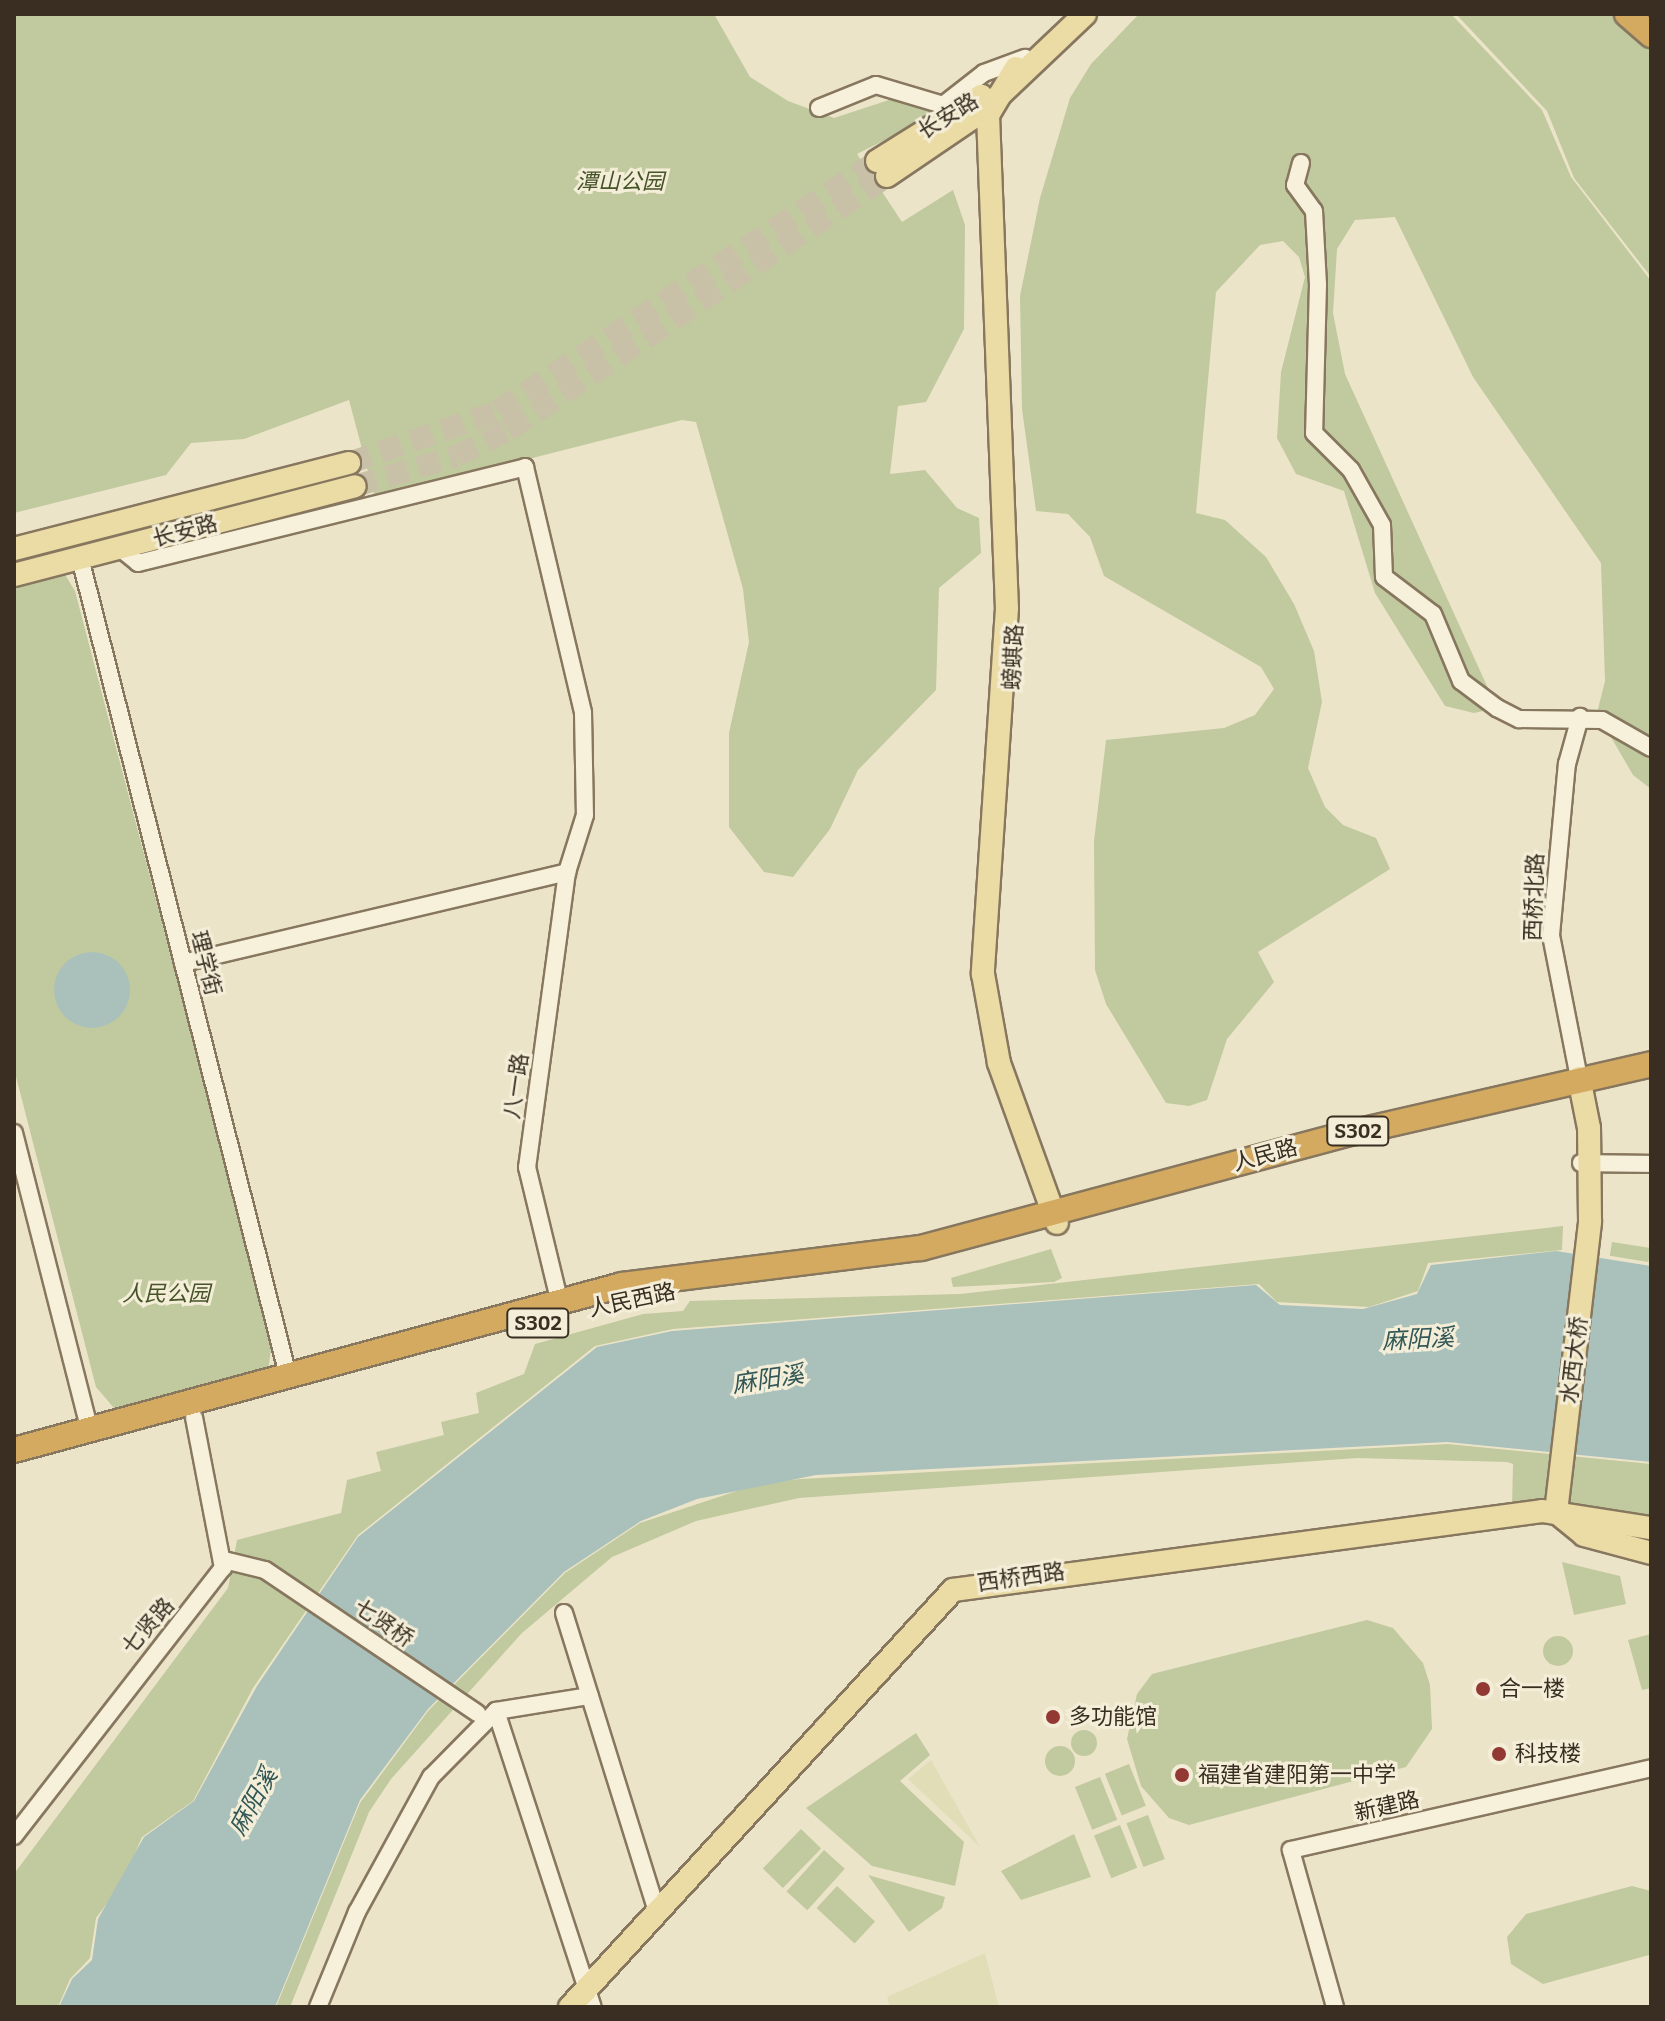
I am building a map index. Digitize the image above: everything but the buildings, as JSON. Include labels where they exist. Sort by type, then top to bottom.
[{"type":"highway","points":[[1627,14],[1651,35]]},
{"type":"highway","points":[[1646,14],[1651,18]]},
{"type":"highway","name":"人民路","points":[[1062,1215],[1580,1089],[1651,1064]]},
{"type":"highway","name":"人民路","points":[[1580,1089],[1651,1080]]},
{"type":"highway","name":"人民西路","points":[[14,1450],[289,1379],[560,1303],[713,1270],[921,1248],[1062,1215]]},
{"type":"highway","name":"人民西路","points":[[14,1464],[194,1418],[626,1299],[887,1266],[1062,1215]]},
{"type":"main road","name":"螃蜞路","points":[[1062,1215],[1010,1065],[993,993],[1016,570],[988,129],[1019,70],[1073,14]]},
{"type":"main road","points":[[1019,70],[1085,14]]},
{"type":"main road","name":"长安路","points":[[882,169],[948,126],[1019,70]]},
{"type":"main road","name":"长安路","points":[[988,129],[1019,70]]},
{"type":"main road","points":[[948,126],[988,129]]},
{"type":"main road","points":[[948,126],[977,133],[988,129]]},
{"type":"main road","name":"长安路","points":[[14,549],[349,463]]},
{"type":"main road","name":"长安路","points":[[14,575],[355,486]]},
{"type":"main road","name":"水西大桥","points":[[1550,1505],[1584,1220],[1586,1162],[1580,1089]]},
{"type":"main road","points":[[1550,1505],[1584,1535],[1651,1553]]},
{"type":"main road","name":"西桥西路","points":[[583,2001],[657,1911],[953,1590],[1550,1505],[1651,1528]]},
{"type":"street","points":[[819,108],[876,85],[943,105],[984,73],[1019,70]]},
{"type":"street","points":[[1301,163],[1295,185],[1314,211],[1318,284],[1314,433],[1351,470],[1382,525],[1384,577],[1433,614],[1461,681],[1497,708],[1519,719],[1580,717],[1625,729],[1651,748]]},
{"type":"street","name":"八一路","points":[[121,549],[138,563],[525,467],[583,713],[585,815],[567,872],[527,1167],[560,1303]]},
{"type":"street","name":"理学街","points":[[80,558],[289,1379]]},
{"type":"street","name":"西桥北路","points":[[1580,717],[1565,779],[1551,935],[1580,1089]]},
{"type":"street","points":[[183,963],[567,872]]},
{"type":"street","points":[[14,1133],[90,1431]]},
{"type":"street","points":[[1586,1162],[1651,1164]]},
{"type":"street","points":[[194,1418],[224,1560]]},
{"type":"street","name":"七贤桥","points":[[224,1560],[265,1570],[477,1713]]},
{"type":"street","name":"七贤路","points":[[14,1836],[224,1560]]},
{"type":"street","points":[[564,1613],[657,1911]]},
{"type":"street","points":[[318,2007],[393,1840],[431,1777],[496,1711],[590,1696]]},
{"type":"street","points":[[496,1711],[583,2001]]},
{"type":"street","name":"新建路","points":[[1335,2007],[1291,1850],[1651,1769]]},
{"type":"shaded area","points":[[931,1760],[980,1847],[908,1779]]},
{"type":"shaded area","points":[[985,1953],[999,2007],[890,2007],[887,1997]]},
{"type":"green space","name":"潭山公园","points":[[14,14],[714,14],[750,77],[788,101],[834,118],[892,99],[946,109],[857,154],[902,222],[953,190],[965,225],[964,329],[926,402],[898,406],[890,474],[925,470],[957,508],[979,518],[981,553],[939,588],[936,690],[858,770],[830,829],[793,877],[764,872],[729,827],[729,733],[749,642],[743,589],[696,422],[682,420],[375,498],[349,400],[244,439],[191,443],[166,475],[14,513]]},
{"type":"green space","points":[[1139,14],[1451,14],[1542,110],[1571,177],[1651,281],[1651,789],[1633,775],[1597,713],[1605,681],[1601,563],[1473,377],[1395,217],[1355,220],[1337,249],[1333,313],[1345,374],[1497,708],[1474,713],[1445,706],[1375,593],[1344,491],[1296,474],[1277,438],[1281,372],[1305,277],[1299,257],[1283,241],[1260,245],[1216,292],[1196,513],[1225,520],[1266,557],[1294,604],[1314,651],[1322,702],[1308,768],[1325,807],[1343,825],[1376,838],[1390,869],[1258,952],[1274,982],[1227,1039],[1207,1100],[1189,1106],[1166,1103],[1106,1004],[1095,970],[1094,841],[1106,740],[1224,728],[1255,715],[1274,689],[1261,667],[1104,576],[1090,537],[1068,514],[1036,511],[1022,409],[1020,296],[1040,198],[1070,98],[1091,64]]},
{"type":"green space","points":[[1456,14],[1618,14],[1651,44],[1651,277],[1574,178],[1547,111]]},
{"type":"green space","name":"人民公园","points":[[64,573],[75,591],[272,1342],[268,1370],[114,1408],[96,1387],[14,1069],[14,587]]},
{"type":"green space","points":[[1563,1226],[1562,1250],[1428,1263],[1418,1291],[1369,1307],[1277,1302],[1259,1284],[673,1329],[595,1346],[358,1535],[253,1688],[193,1801],[142,1837],[123,1882],[96,1918],[90,1958],[70,1979],[58,2007],[14,2007],[14,1874],[228,1588],[237,1540],[341,1513],[347,1480],[381,1471],[376,1452],[444,1435],[441,1422],[479,1413],[476,1393],[524,1374],[535,1344],[643,1314],[683,1311],[690,1301],[960,1294]]},
{"type":"green space","points":[[1612,1242],[1651,1248],[1648,1262],[1610,1256]]},
{"type":"green space","points":[[1051,1249],[1062,1278],[1054,1282],[953,1287],[951,1278]]},
{"type":"green space","points":[[1448,1444],[1651,1464],[1651,1522],[1512,1507],[1513,1464],[1507,1462],[1357,1458],[799,1498],[696,1521],[612,1557],[522,1633],[391,1779],[369,1812],[290,2007],[276,2007],[360,1803],[428,1711],[565,1573],[640,1523],[761,1483],[801,1479]]},
{"type":"green space","points":[[1562,1562],[1620,1576],[1626,1604],[1574,1615]]},
{"type":"green space","points":[[1367,1620],[1393,1628],[1423,1663],[1430,1685],[1432,1729],[1406,1767],[1189,1825],[1169,1818],[1141,1786],[1127,1739],[1137,1694],[1152,1674]]},
{"type":"green space","points":[[1651,1634],[1651,1688],[1642,1690],[1628,1640]]},
{"type":"green space","points":[[1558,1636],[1569,1640],[1573,1651],[1569,1662],[1558,1666],[1547,1662],[1543,1651],[1547,1640]]},
{"type":"green space","points":[[1084,1730],[1093,1734],[1097,1743],[1093,1752],[1084,1756],[1075,1752],[1071,1743],[1075,1734]]},
{"type":"green space","points":[[916,1733],[930,1755],[900,1781],[964,1842],[955,1886],[872,1866],[806,1808]]},
{"type":"green space","points":[[1060,1746],[1070,1751],[1075,1761],[1070,1771],[1060,1776],[1050,1771],[1045,1761],[1050,1751]]},
{"type":"green space","points":[[1129,1764],[1146,1806],[1122,1815],[1105,1774]]},
{"type":"green space","points":[[1100,1777],[1117,1820],[1092,1830],[1075,1787]]},
{"type":"green space","points":[[1148,1815],[1165,1859],[1143,1867],[1127,1823]]},
{"type":"green space","points":[[1120,1825],[1137,1868],[1111,1878],[1094,1835]]},
{"type":"green space","points":[[801,1829],[821,1848],[783,1888],[763,1869]]},
{"type":"green space","points":[[1074,1834],[1091,1877],[1021,1900],[1001,1871]]},
{"type":"green space","points":[[824,1850],[845,1869],[807,1910],[787,1892]]},
{"type":"green space","points":[[868,1875],[945,1897],[942,1908],[909,1932]]},
{"type":"green space","points":[[837,1886],[875,1921],[855,1943],[817,1908]]},
{"type":"green space","points":[[1632,1886],[1651,1891],[1649,1955],[1543,1984],[1511,1964],[1507,1937],[1526,1914]]},
{"type":"water","points":[[85,952],[99,952],[113,958],[124,969],[130,990],[127,1005],[119,1017],[99,1028],[85,1028],[71,1022],[60,1011],[54,997],[54,983],[60,969],[71,958]]},
{"type":"water","name":"麻阳溪","points":[[1556,1251],[1651,1266],[1651,1462],[1447,1442],[816,1475],[697,1499],[641,1521],[564,1572],[428,1709],[360,1800],[275,2007],[59,2007],[72,1979],[92,1960],[98,1919],[144,1837],[194,1801],[257,1686],[358,1537],[597,1347],[672,1331],[1256,1285],[1280,1305],[1363,1309],[1417,1294],[1431,1265]]},
{"type":"tunnel","points":[[349,463],[498,411],[877,161]]},
{"type":"tunnel","points":[[355,486],[456,456],[508,430],[887,176]]},
{"type":"place","name":"合一楼","points":[[1483,1689]]},
{"type":"place","name":"多功能馆","points":[[1053,1717]]},
{"type":"place","name":"科技楼","points":[[1499,1754]]},
{"type":"place","name":"福建省建阳第一中学","points":[[1182,1775]]}]
